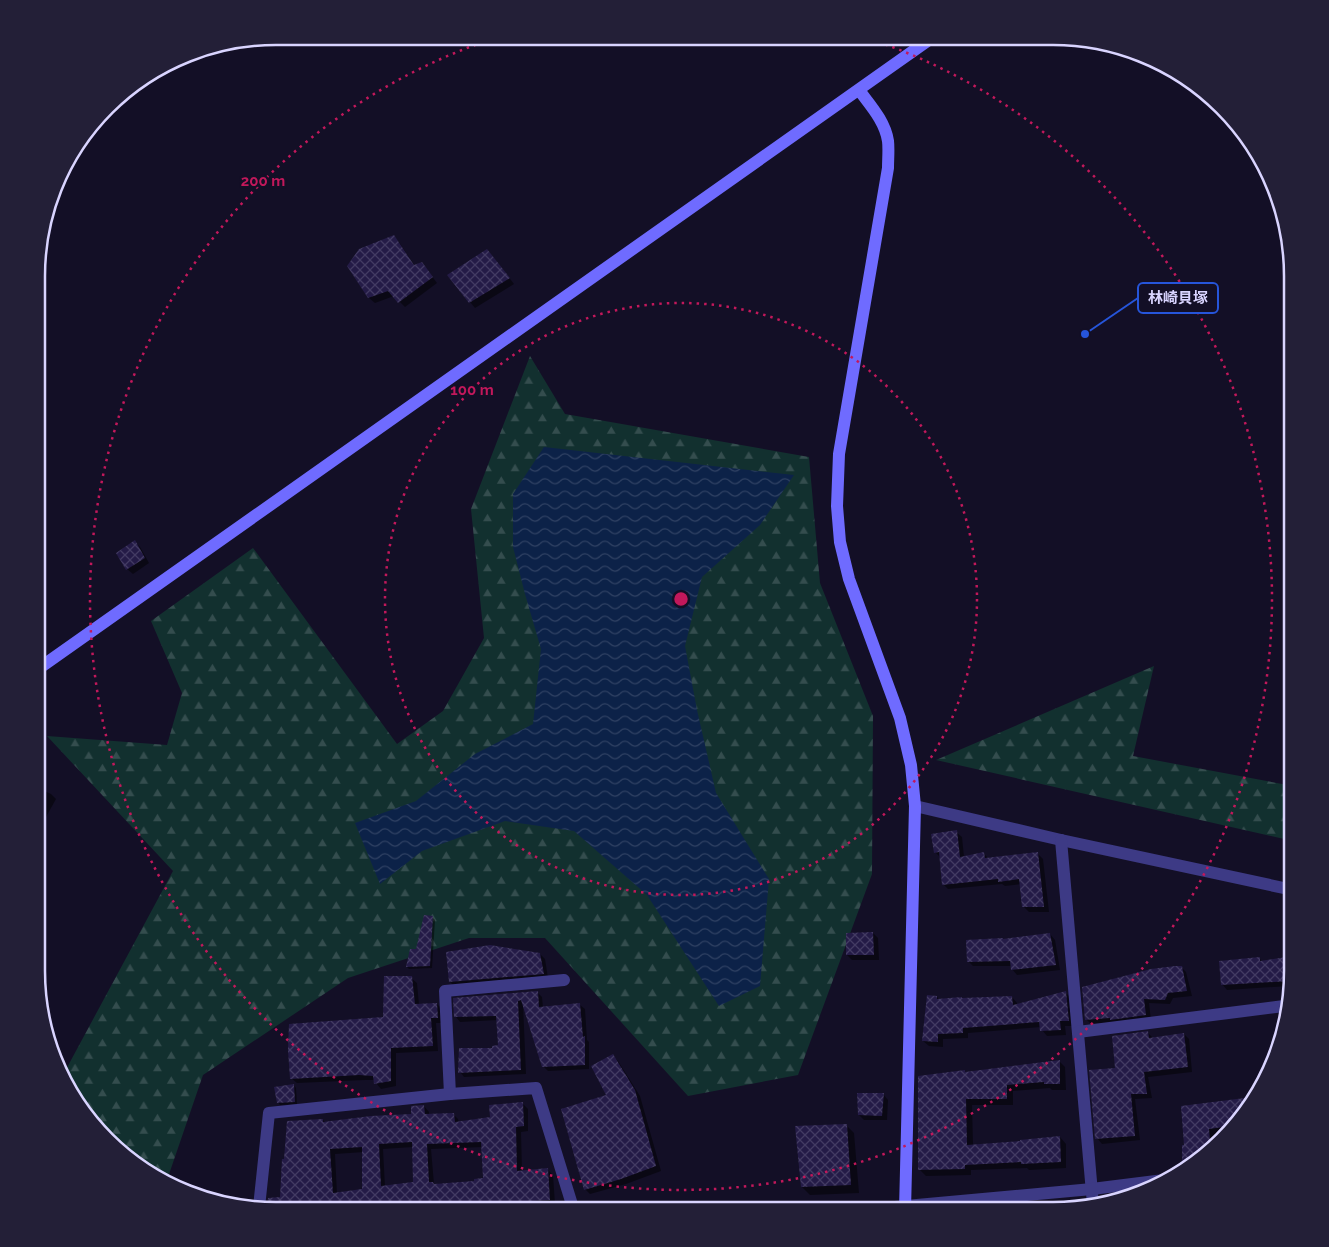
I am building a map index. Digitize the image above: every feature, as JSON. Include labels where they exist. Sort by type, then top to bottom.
[{"type":"street","points":[[45,664],[922,45]]},
{"type":"street","points":[[859,90],[881,121],[886,132],[888,168],[839,454],[837,506],[840,542],[850,579],[900,718],[911,765],[915,806],[905,1202]]},
{"type":"street","points":[[915,806],[1060,840],[1284,888]]},
{"type":"street","points":[[1060,840],[1093,1199]]},
{"type":"street","points":[[450,1094],[445,991],[564,980]]},
{"type":"street","points":[[1078,1032],[1281,1006]]},
{"type":"street","points":[[260,1202],[269,1113],[450,1094],[536,1088],[572,1202]]},
{"type":"street","points":[[970,1202],[1145,1182]]},
{"type":"green space","points":[[530,356],[565,414],[809,457],[820,583],[873,716],[872,874],[798,1075],[688,1096],[545,938],[469,938],[348,978],[203,1075],[169,1175],[148,1163],[124,1145],[102,1123],[84,1099],[67,1068],[173,871],[47,736],[167,745],[182,693],[151,621],[253,548],[397,744],[443,711],[484,638],[471,509]]},
{"type":"green space","points":[[1154,666],[1133,756],[1284,784],[1284,839],[936,760]]},
{"type":"water","points":[[544,447],[794,475],[760,525],[702,577],[685,646],[716,793],[769,879],[760,986],[719,1006],[647,895],[574,831],[505,821],[422,851],[380,884],[355,823],[416,801],[475,754],[533,724],[541,649],[513,547],[513,494]]},
{"type":"building","points":[[394,235],[414,265],[422,262],[433,277],[398,303],[388,291],[368,298],[347,266],[359,249]]},
{"type":"building","points":[[487,249],[510,278],[469,303],[447,275]]},
{"type":"building","points":[[135,540],[145,558],[126,570],[116,553]]},
{"type":"building","points":[[957,830],[960,857],[984,852],[985,858],[1038,852],[1044,907],[1022,907],[1019,879],[998,882],[998,879],[942,885],[939,852],[934,853],[931,834]]},
{"type":"building","points":[[424,915],[433,916],[430,966],[406,967],[410,949],[416,949]]},
{"type":"building","points":[[873,932],[874,955],[846,955],[846,933]]},
{"type":"building","points":[[1050,933],[1056,965],[1011,970],[1010,961],[967,962],[966,940],[1003,939]]},
{"type":"building","points":[[490,945],[540,953],[544,974],[449,982],[446,952]]},
{"type":"building","points":[[1260,957],[1260,961],[1284,957],[1284,981],[1221,985],[1219,961]]},
{"type":"building","points":[[1182,966],[1187,991],[1168,993],[1165,1000],[1144,999],[1146,1015],[1110,1020],[1110,1018],[1085,1020],[1082,987],[1151,969]]},
{"type":"building","points":[[384,976],[412,976],[415,1004],[437,1003],[438,1018],[431,1018],[433,1046],[391,1048],[391,1081],[374,1084],[373,1076],[359,1075],[290,1079],[289,1024],[383,1017]]},
{"type":"building","points":[[538,991],[539,1007],[580,1003],[583,1037],[585,1036],[585,1065],[542,1067],[521,1000],[518,1001],[521,1070],[458,1073],[459,1048],[492,1048],[492,1046],[498,1045],[496,1016],[454,1017],[453,998]]},
{"type":"building","points":[[1066,991],[1069,1021],[1060,1021],[1061,1030],[1040,1031],[1039,1022],[963,1028],[963,1033],[938,1034],[938,1042],[922,1041],[927,995],[937,996],[937,999],[1012,996],[1013,1005]]},
{"type":"building","points":[[1148,1031],[1149,1038],[1184,1033],[1188,1067],[1144,1072],[1147,1094],[1131,1094],[1135,1136],[1095,1139],[1089,1070],[1115,1068],[1112,1036]]},
{"type":"building","points":[[613,1054],[635,1090],[656,1166],[584,1190],[561,1109],[606,1095],[591,1066]]},
{"type":"building","points":[[1060,1060],[1060,1084],[1044,1084],[1044,1082],[1007,1085],[1007,1099],[966,1099],[967,1145],[1060,1136],[1061,1162],[965,1165],[965,1169],[918,1170],[918,1076]]},
{"type":"building","points":[[294,1084],[295,1102],[277,1103],[274,1087]]},
{"type":"building","points":[[857,1093],[884,1093],[882,1116],[858,1115]]},
{"type":"building","points":[[1246,1098],[1227,1123],[1223,1127],[1209,1129],[1210,1140],[1182,1162],[1182,1145],[1184,1145],[1181,1106]]},
{"type":"building","points":[[523,1102],[524,1126],[516,1127],[517,1171],[548,1168],[550,1200],[531,1202],[268,1202],[268,1198],[280,1197],[287,1121],[323,1119],[323,1122],[371,1116],[411,1114],[411,1106],[424,1105],[425,1114],[454,1113],[455,1122],[490,1117],[489,1105]],"holes":[[[412,1142],[413,1182],[381,1186],[379,1144]],[[481,1142],[483,1178],[474,1179],[474,1181],[434,1184],[429,1182],[427,1144]],[[362,1147],[362,1189],[333,1193],[330,1149]]]},
{"type":"building","points":[[847,1124],[851,1185],[801,1187],[795,1126]]},
{"type":"place","name":"林崎貝塚","points":[[1085,334]]}]
